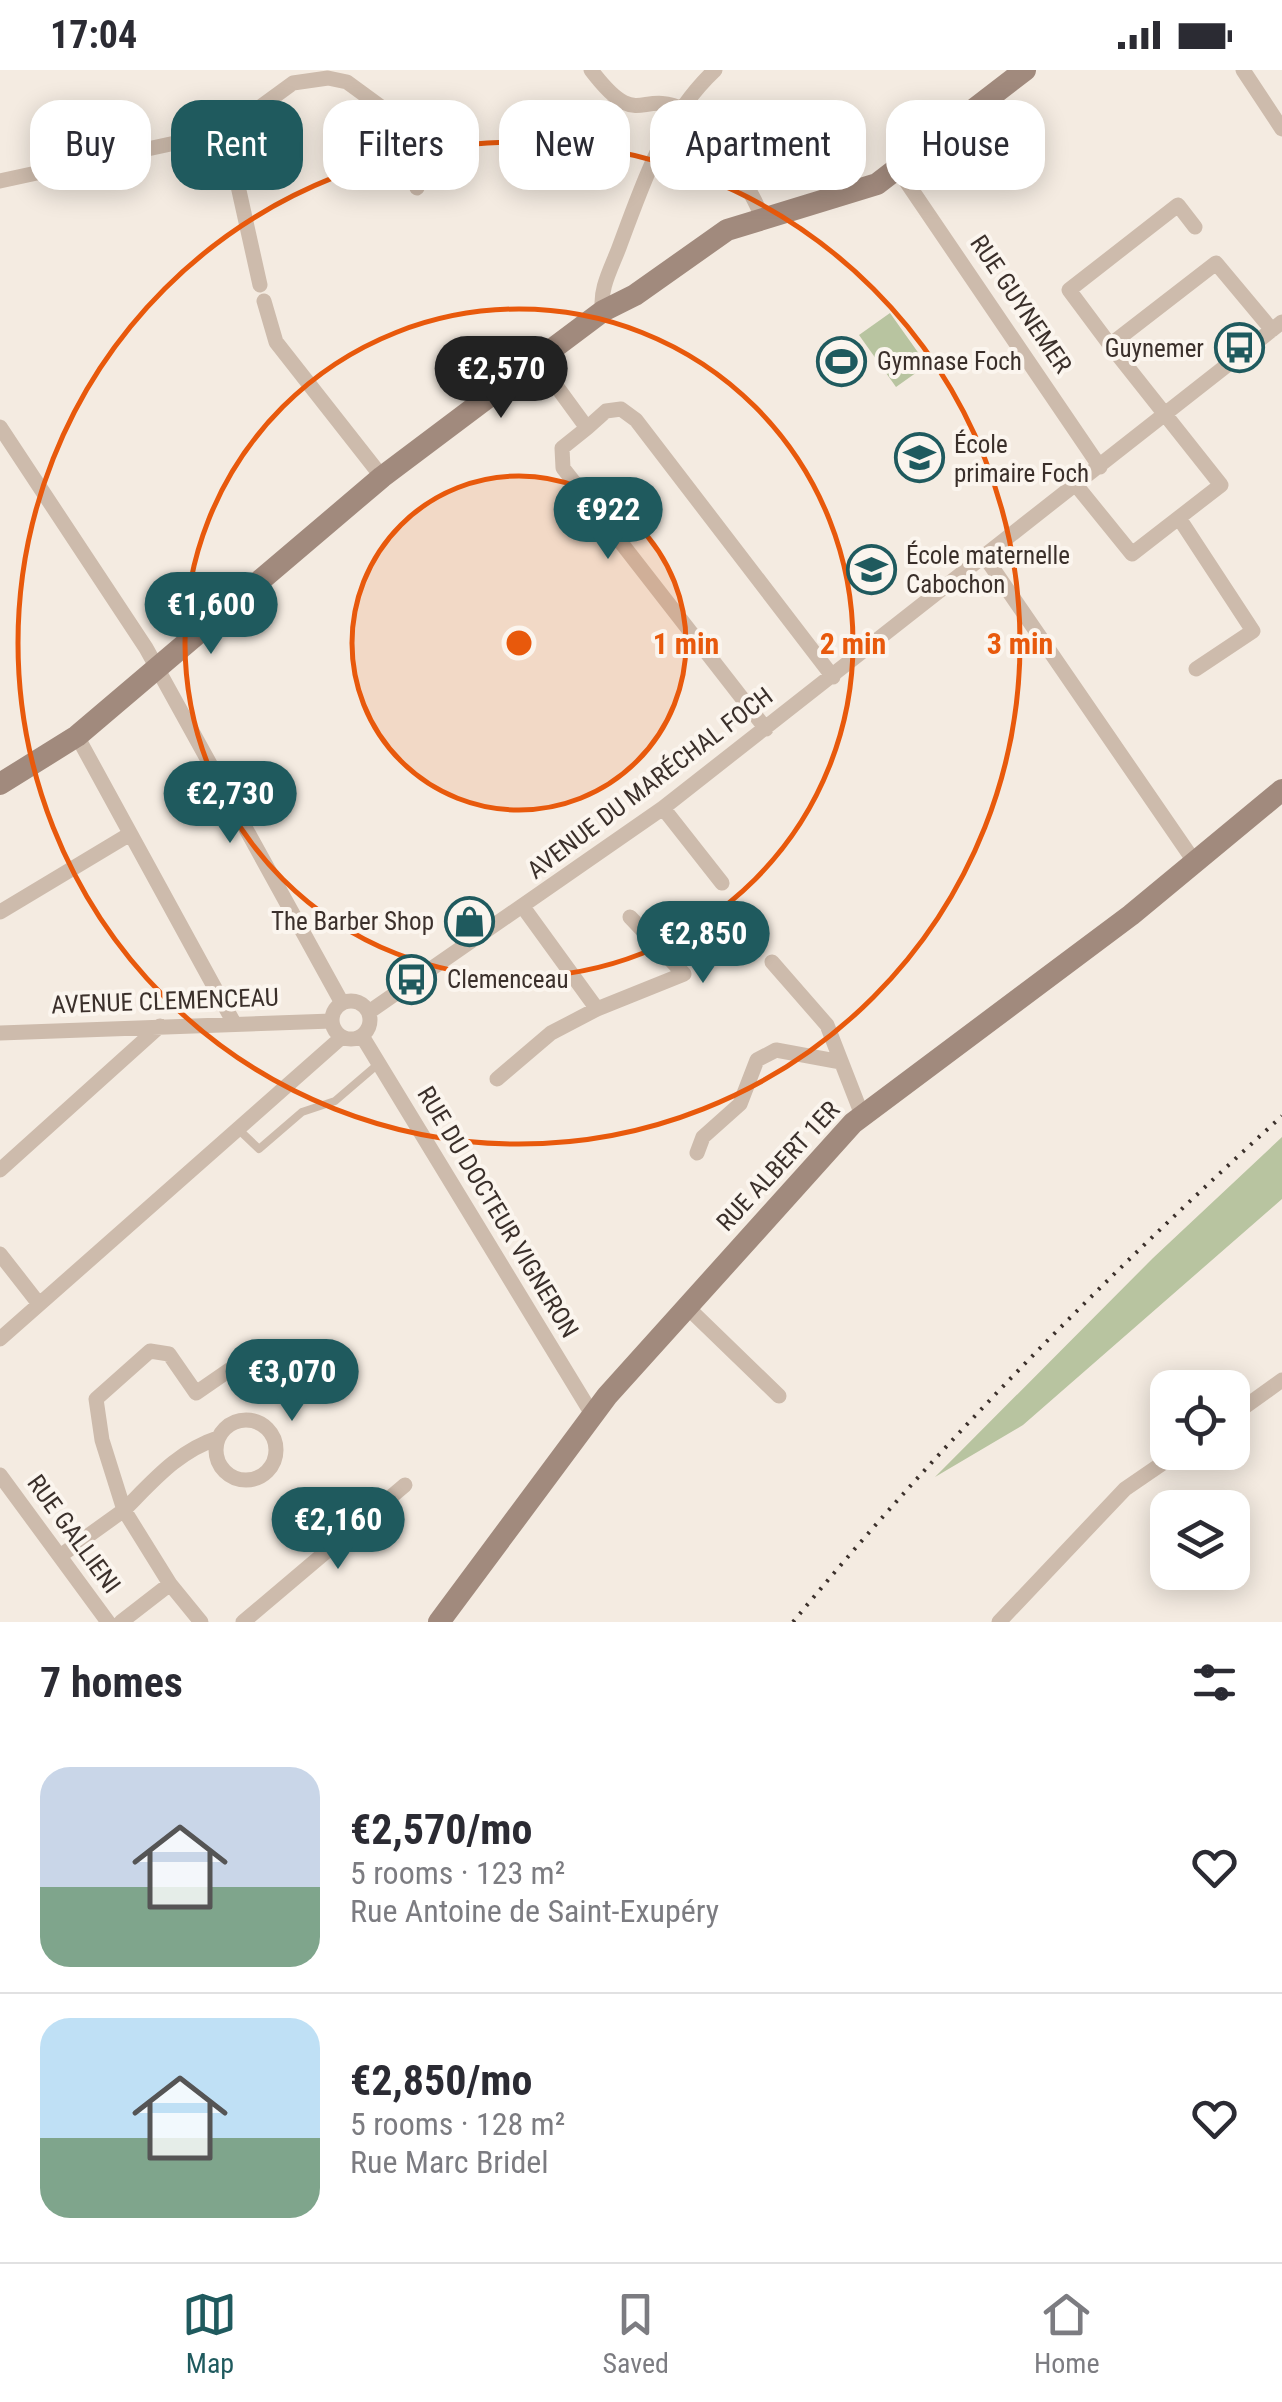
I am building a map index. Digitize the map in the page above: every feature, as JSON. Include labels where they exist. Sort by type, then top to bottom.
[{"type":"street","points":[[591,70],[612,97],[630,108],[650,108]]},
{"type":"street","points":[[688,100],[715,70]]},
{"type":"street","points":[[987,100],[1025,70]]},
{"type":"street","points":[[1243,70],[1276,108],[1282,128]]},
{"type":"street","points":[[269,100],[293,82],[310,78],[347,82],[372,100]]},
{"type":"street","points":[[0,181],[171,144]]},
{"type":"street","points":[[595,318],[650,163]]},
{"type":"street","points":[[0,784],[77,736],[382,476],[595,318],[635,295],[727,230],[864,192],[886,178]]},
{"type":"street","points":[[239,190],[276,342],[382,476]]},
{"type":"street","points":[[744,190],[762,219]]},
{"type":"street","name":"RUE GUYNEMER","points":[[912,190],[1100,466]]},
{"type":"street","points":[[1076,485],[1132,554],[1220,485],[1069,290],[1178,205],[1195,227]]},
{"type":"street","points":[[1110,345],[1216,263],[1277,326]]},
{"type":"street","name":"AVENUE DU MARÉCHAL FOCH","points":[[369,1012],[663,808],[1277,326]]},
{"type":"street","points":[[538,361],[586,428]]},
{"type":"street","points":[[766,729],[563,468],[562,448],[606,411],[621,409],[636,420],[832,677]]},
{"type":"street","points":[[0,427],[158,668],[342,1003]]},
{"type":"street","points":[[1179,518],[1253,631],[1196,669]]},
{"type":"street","points":[[986,557],[1196,864]]},
{"type":"street","points":[[77,736],[234,1024]]},
{"type":"street","name":"RUE ALBERT 1ER","points":[[439,1622],[592,1414],[685,1306],[862,1116],[1196,864],[1282,790]]},
{"type":"street","points":[[663,808],[722,883]]},
{"type":"street","points":[[0,912],[130,834]]},
{"type":"street","points":[[523,907],[597,1009]]},
{"type":"street","points":[[497,1079],[551,1033],[597,1009],[684,974],[630,917]]},
{"type":"street","points":[[772,962],[828,1025],[862,1116]]},
{"type":"street","points":[[0,1338],[342,1037],[362,1036],[370,1025],[369,1012],[360,1003],[342,1003]]},
{"type":"street","points":[[342,1003],[332,1021],[342,1037]]},
{"type":"street","name":"AVENUE CLEMENCEAU","points":[[0,1032],[332,1021]]},
{"type":"street","points":[[0,1170],[160,1026]]},
{"type":"street","name":"RUE DU DOCTEUR VIGNERON","points":[[362,1036],[592,1414]]},
{"type":"street","points":[[697,1153],[702,1137],[740,1104],[757,1060],[776,1050],[841,1062]]},
{"type":"street","points":[[0,1254],[39,1304]]},
{"type":"street","points":[[685,1306],[779,1396]]},
{"type":"street","points":[[201,1622],[170,1584],[124,1510],[102,1440],[96,1398],[157,1349],[169,1354],[196,1393],[238,1364]]},
{"type":"street","points":[[1250,1403],[1282,1380]]},
{"type":"street","points":[[60,1556],[124,1510],[172,1462],[196,1445],[218,1438],[231,1424],[258,1422],[276,1444],[274,1463],[252,1480],[233,1478],[216,1456],[218,1438]]},
{"type":"street","points":[[999,1622],[1125,1489],[1153,1470]]},
{"type":"street","name":"RUE GALLIENI","points":[[0,1475],[108,1622]]},
{"type":"street","points":[[243,1622],[404,1485]]},
{"type":"street","points":[[121,1622],[170,1584]]},
{"type":"lane","points":[[238,1129],[259,1149],[302,1112],[335,1100],[378,1064]]},
{"type":"green space","points":[[890,313],[927,365],[896,387],[859,335]]},
{"type":"green space","points":[[1282,1137],[1282,1199],[1023,1425],[935,1477],[1153,1258]]},
{"type":"railway","points":[[793,1622],[908,1488],[1028,1360],[1282,1116]]},
{"type":"place","name":"Guynemer","points":[[1239,348]]},
{"type":"place","name":"Gymnase Foch","points":[[842,361]]},
{"type":"place","name":"École primaire Foch","points":[[919,458]]},
{"type":"place","name":"École maternelle Cabochon","points":[[871,569]]},
{"type":"place","name":"The Barber Shop","points":[[469,921]]},
{"type":"place","name":"Clemenceau","points":[[412,979]]}]
